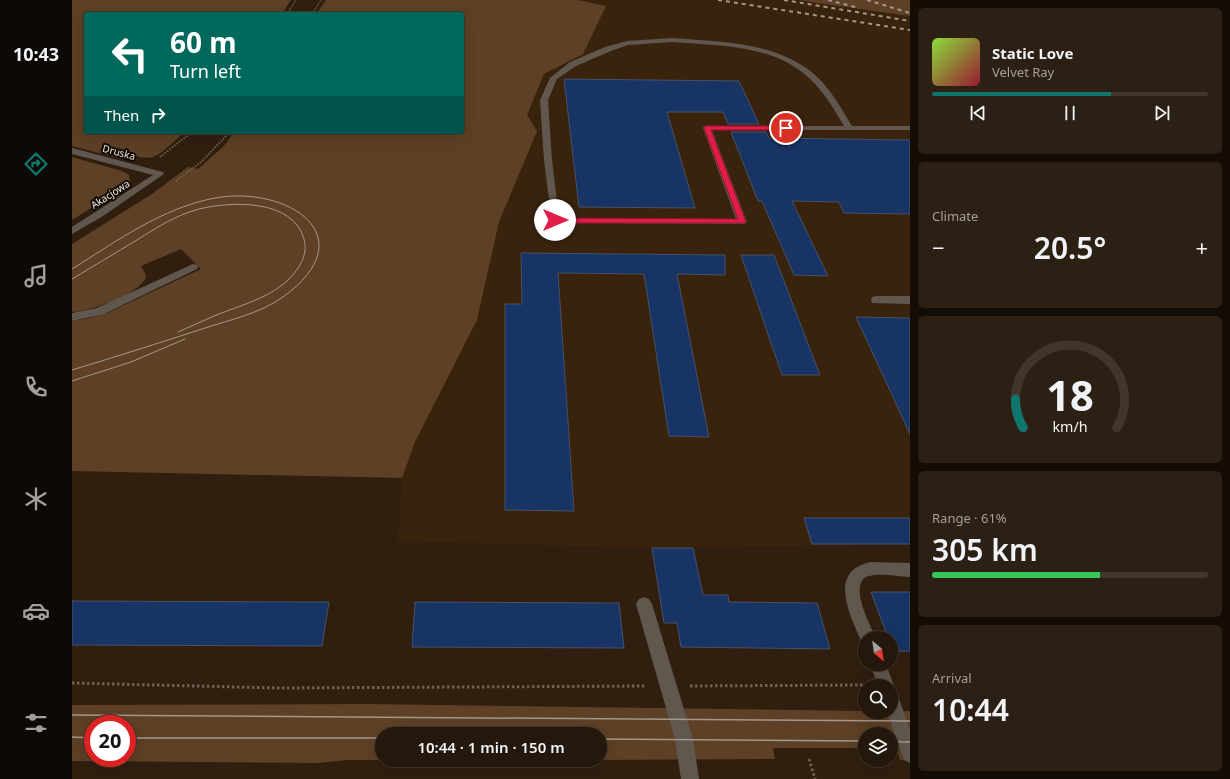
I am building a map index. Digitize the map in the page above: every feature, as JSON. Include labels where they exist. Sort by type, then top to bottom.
[{"type":"street","points":[[850,128],[825,90],[812,76],[790,61],[769,52],[747,47],[672,40],[627,43],[608,49],[573,64],[554,78],[544,100],[548,160],[555,220],[742,222],[707,128],[850,128],[910,128]]},
{"type":"street","name":"Druska","points":[[72,151],[160,174]]},
{"type":"street","name":"Akacjowa","points":[[72,231],[160,174]]},
{"type":"street","points":[[72,317],[100,311],[193,267]]},
{"type":"street","points":[[876,300],[910,300]]},
{"type":"street","points":[[865,631],[852,595],[852,580],[856,574],[867,569],[910,570]]},
{"type":"street","points":[[644,604],[684,740],[690,779]]},
{"type":"street","points":[[897,719],[910,754]]},
{"type":"path","points":[[288,12],[296,0]]},
{"type":"path","points":[[313,12],[321,0]]},
{"type":"path","points":[[72,683],[278,688],[668,686],[858,689]]},
{"type":"path","points":[[808,759],[815,779]]},
{"type":"shaded area","points":[[72,0],[291,0],[283,12],[84,12],[84,134],[183,134],[157,155],[148,158],[130,156],[122,159],[72,146]]},
{"type":"shaded area","points":[[326,0],[578,0],[606,6],[583,54],[544,74],[527,115],[537,131],[499,222],[477,320],[415,442],[402,478],[72,471],[72,321],[107,313],[201,269],[181,249],[141,266],[146,278],[141,285],[133,291],[101,306],[72,312],[72,244],[152,194],[188,167],[198,169],[224,146],[233,134],[464,134],[464,12],[317,12]]},
{"type":"shaded area","points":[[578,0],[838,0],[910,10],[910,544],[652,548],[398,541],[402,478],[415,442],[477,320],[499,222],[537,131],[526,115],[544,74],[583,54],[606,6]]},
{"type":"shaded area","points":[[800,0],[910,0],[910,16],[810,2]]},
{"type":"shaded area","points":[[72,157],[122,171],[129,175],[130,182],[72,220]]},
{"type":"shaded area","points":[[367,704],[858,711],[858,719],[898,719],[898,711],[910,711],[910,760],[900,760],[898,754],[898,727],[858,727],[858,748],[773,748],[775,759],[607,760],[607,727],[375,727],[375,760],[348,760],[318,763],[136,762],[136,715],[84,715],[84,761],[72,761],[72,705]]},
{"type":"building","points":[[564,79],[739,81],[759,124],[728,124],[723,112],[667,112],[695,208],[579,207]]},
{"type":"building","points":[[731,132],[766,132],[769,138],[910,140],[910,214],[844,213],[839,202],[792,201],[828,276],[794,275],[762,201],[758,201]]},
{"type":"building","points":[[521,253],[725,255],[725,275],[677,274],[709,437],[669,436],[644,274],[558,273],[574,511],[505,510],[505,304],[522,304]]},
{"type":"building","points":[[741,255],[774,255],[820,375],[782,375]]},
{"type":"building","points":[[856,317],[910,318],[910,434]]},
{"type":"building","points":[[804,518],[910,518],[910,544],[812,544]]},
{"type":"building","points":[[652,548],[693,548],[703,595],[728,595],[729,602],[817,603],[830,649],[681,647],[677,623],[664,623]]},
{"type":"building","points":[[871,592],[910,592],[910,651],[898,651],[898,631],[885,631]]},
{"type":"building","points":[[72,601],[329,602],[322,646],[72,645]]},
{"type":"building","points":[[415,602],[619,603],[624,648],[412,647]]},
{"type":"tram line","points":[[72,269],[158,217],[177,209],[215,198],[242,196],[268,199],[290,208],[308,220],[317,235],[318,254],[307,275],[283,297],[274,303],[244,316],[72,370]]},
{"type":"tram line","points":[[72,279],[166,222],[199,209],[213,206],[244,204],[260,206],[275,210],[288,216],[298,226],[304,239],[305,249],[303,259],[291,277],[265,296],[178,332]]},
{"type":"tram line","points":[[72,381],[131,362],[185,339]]},
{"type":"tram line","points":[[72,715],[910,721]]},
{"type":"tram line","points":[[72,737],[84,738]]},
{"type":"tram line","points":[[136,738],[375,738]]},
{"type":"tram line","points":[[607,739],[858,741]]},
{"type":"tram line","points":[[898,742],[910,742]]},
{"type":"railway","points":[[718,0],[910,30]]},
{"type":"railway","points":[[784,0],[910,21]]},
{"type":"railway","points":[[828,0],[859,8]]},
{"type":"railway","points":[[867,0],[910,13]]},
{"type":"route","points":[[555,220],[742,222],[707,128],[786,128]]}]
